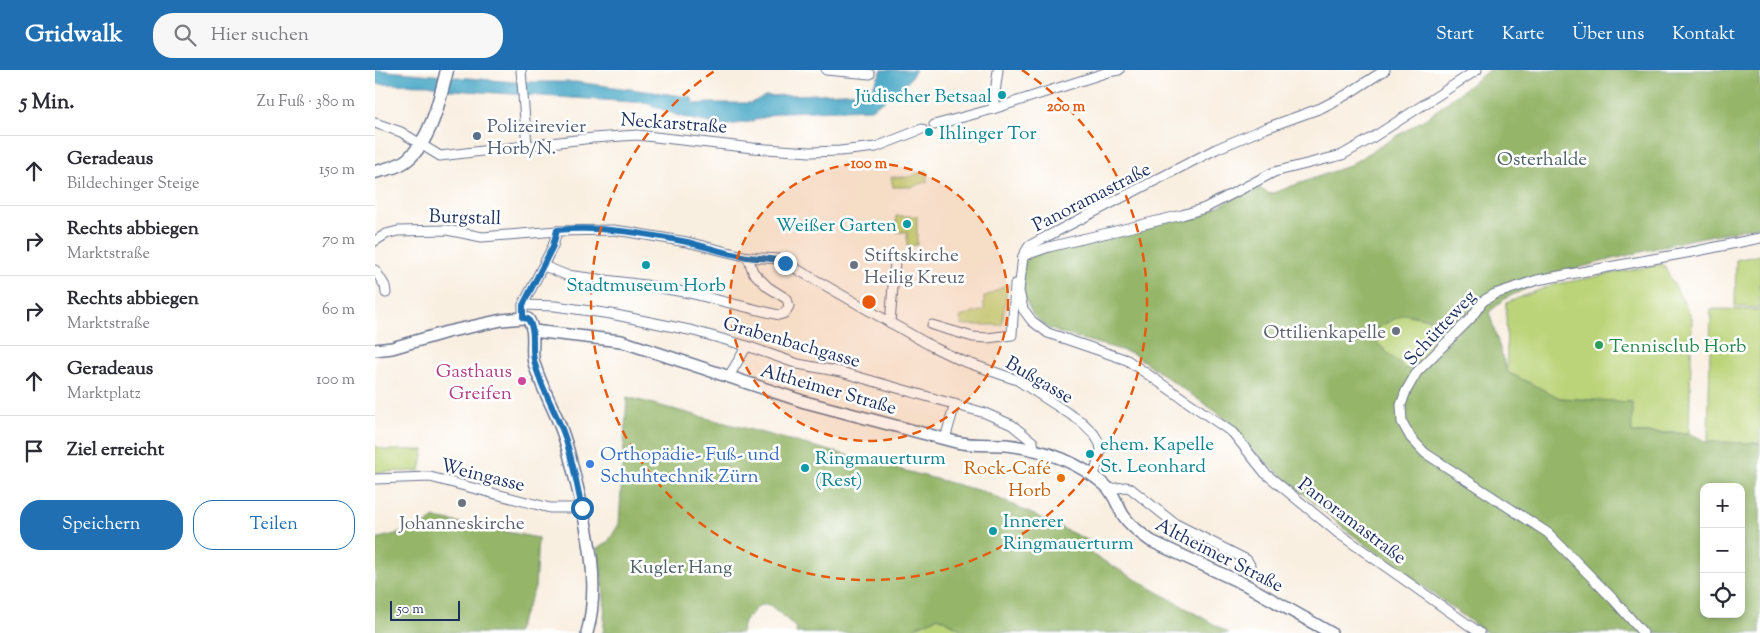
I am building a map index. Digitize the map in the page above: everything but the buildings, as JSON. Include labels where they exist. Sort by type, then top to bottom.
[{"type":"main road","points":[[375,172],[409,159],[425,138],[447,70]]},
{"type":"street","points":[[826,70],[870,74]]},
{"type":"street","points":[[993,109],[998,70]]},
{"type":"street","points":[[934,125],[1119,70]]},
{"type":"street","name":"Panoramastraße","points":[[1385,70],[1346,95],[1321,108],[1215,149],[1038,240],[1029,246],[1023,256],[1019,291],[1023,309],[1032,321],[1048,333],[1127,360],[1233,433],[1265,473],[1338,533],[1480,633]]},
{"type":"street","points":[[1023,256],[1049,247],[1197,210],[1274,172],[1342,155],[1389,128],[1477,70]]},
{"type":"street","points":[[522,74],[527,146]]},
{"type":"street","name":"Neckarstraße","points":[[375,123],[401,132],[440,156],[593,138],[637,135],[753,148],[810,152],[840,151],[875,147],[922,129]]},
{"type":"street","name":"Burgstall","points":[[375,241],[387,234],[399,231],[447,230],[482,237],[557,230],[613,230],[645,234],[748,257]]},
{"type":"street","points":[[523,318],[523,305],[544,266],[553,246],[557,230]]},
{"type":"street","name":"Schütteweg","points":[[1643,633],[1614,600],[1548,533],[1425,453],[1411,438],[1402,422],[1401,405],[1406,391],[1417,372],[1471,318],[1483,301],[1495,294],[1537,280],[1760,238]]},
{"type":"street","points":[[544,266],[566,274],[711,297],[779,315],[785,313],[788,309],[787,298],[767,286],[753,272],[748,257]]},
{"type":"street","name":"Bußgasse","points":[[748,257],[779,259],[899,328],[960,360],[1017,380],[1082,422],[1094,434],[1101,450],[1094,476]]},
{"type":"street","points":[[890,322],[895,262]]},
{"type":"street","points":[[375,270],[385,286],[386,292]]},
{"type":"street","points":[[932,325],[973,337],[987,338],[1012,335],[1015,278],[1021,272]]},
{"type":"street","name":"Grabenbachgasse","points":[[523,305],[555,306],[605,313],[694,331],[747,346],[798,364],[841,372],[955,404],[985,413],[1013,425],[1033,442],[1034,450]]},
{"type":"street","points":[[375,350],[392,348],[447,332],[502,320],[528,319],[533,331],[534,363],[545,394],[562,429],[582,508],[593,576],[593,602],[587,633]]},
{"type":"street","name":"Altheimer Straße","points":[[533,331],[621,341],[805,402],[966,445],[1006,445],[1053,454],[1094,476],[1109,489],[1124,517],[1151,541],[1246,585],[1331,633]]},
{"type":"street","points":[[729,376],[747,346]]},
{"type":"street","points":[[945,439],[955,404]]},
{"type":"street","name":"Weingasse","points":[[375,479],[430,477],[550,508],[582,508]]},
{"type":"street","name":"Altheimer Straße","points":[[1109,489],[1130,488],[1174,523],[1247,560],[1250,565],[1250,573]]},
{"type":"green space","name":"Osterhalde","points":[[1489,70],[1760,70],[1760,226],[1688,240],[1562,272],[1506,298],[1489,312],[1507,372],[1560,398],[1632,402],[1632,433],[1689,433],[1708,442],[1760,443],[1760,633],[1487,633],[1346,530],[1254,452],[1222,416],[1132,353],[1048,328],[1033,315],[1020,289],[1027,251],[1202,214],[1257,187],[1270,194],[1348,166],[1428,117]],"holes":[[[1405,314],[1458,322],[1463,328],[1435,357],[1415,363],[1405,369],[1377,343],[1380,326]]]},
{"type":"green space","points":[[927,170],[927,182],[911,187],[893,187],[891,177],[909,177]]},
{"type":"green space","name":"Weißer Garten","points":[[896,216],[917,216],[917,245],[907,246],[907,232],[897,232]]},
{"type":"green space","points":[[1760,255],[1760,308],[1735,307],[1736,260]]},
{"type":"green space","name":"Tennisclub Horb","points":[[1663,264],[1692,318],[1689,433],[1632,433],[1590,400],[1560,398],[1507,372],[1506,303],[1552,285]]},
{"type":"green space","points":[[1008,284],[1002,325],[962,325],[960,317],[984,310],[984,297]]},
{"type":"green space","points":[[1711,309],[1760,310],[1760,443],[1708,442]]},
{"type":"green space","points":[[1405,314],[1458,322],[1463,329],[1435,357],[1415,363],[1404,369],[1377,343],[1380,326]]},
{"type":"green space","name":"Kugler Hang","points":[[627,397],[985,492],[1096,544],[1090,553],[1229,633],[968,633],[938,617],[908,633],[796,633],[797,628],[770,605],[760,605],[744,621],[741,633],[603,633],[604,601],[597,548],[608,542],[619,524]]},
{"type":"green space","points":[[375,446],[386,450],[424,450],[420,471],[375,472]]},
{"type":"green space","points":[[435,518],[538,538],[535,588],[516,633],[375,633],[375,539],[420,528]]},
{"type":"green space","points":[[938,617],[968,633],[908,633],[918,626]]},
{"type":"water","points":[[375,70],[515,82],[576,82],[691,97],[694,104],[751,103],[765,96],[870,92],[882,70],[916,70],[903,88],[871,109],[783,112],[749,122],[722,126],[679,116],[648,103],[451,90],[428,85],[375,84]]},
{"type":"place","name":"Jüdischer Betsaal","points":[[1002,95]]},
{"type":"place","name":"Ihlinger Tor","points":[[929,132]]},
{"type":"place","name":"Polizeirevier Horb/N.","points":[[477,136]]},
{"type":"place","name":"Weißer Garten","points":[[907,224]]},
{"type":"place","name":"Stadtmuseum Horb","points":[[646,265]]},
{"type":"place","name":"Stiftskirche Heilig Kreuz","points":[[854,265]]},
{"type":"place","name":"Ottilienkapelle","points":[[1396,331]]},
{"type":"place","name":"Tennisclub Horb","points":[[1599,345]]},
{"type":"place","name":"Gasthaus Greifen","points":[[522,381]]},
{"type":"place","name":"ehem. Kapelle St. Leonhard","points":[[1090,454]]},
{"type":"place","name":"Orthopädie- Fuß- und Schuhtechnik Zürn","points":[[590,464]]},
{"type":"place","name":"Ringmauerturm (Rest)","points":[[805,468]]},
{"type":"place","name":"Rock-Café Horb","points":[[1061,478]]},
{"type":"place","name":"Johanneskirche","points":[[462,503]]},
{"type":"place","name":"Innerer Ringmauerturm","points":[[993,531]]},
{"type":"route","points":[[582,508],[562,429],[545,394],[534,363],[531,324],[528,319],[523,318],[523,305],[544,266],[553,246],[557,230],[613,230],[645,234],[748,257],[779,259],[785,263]]}]
